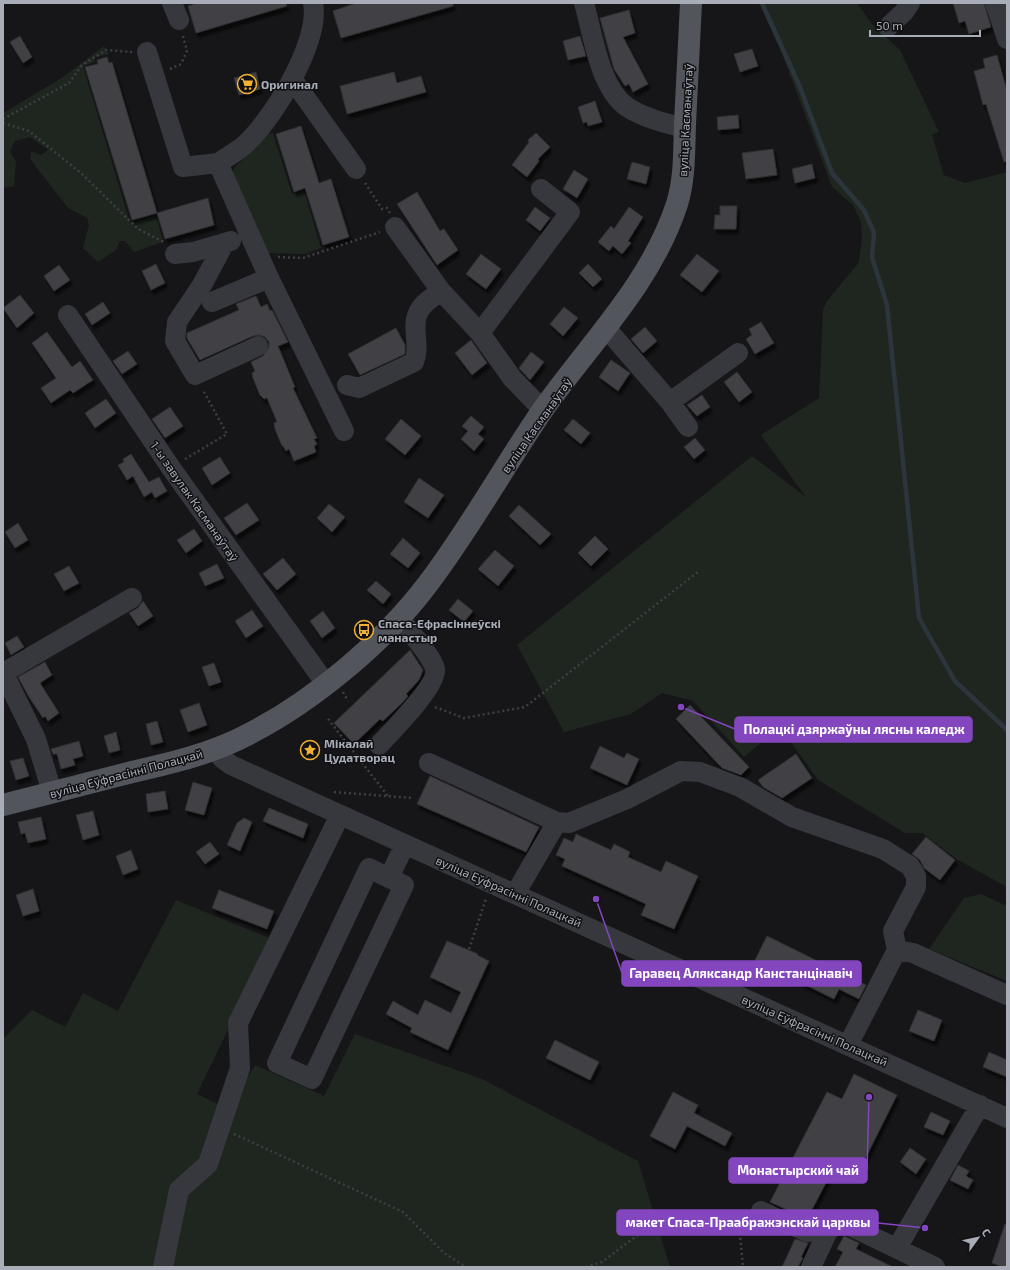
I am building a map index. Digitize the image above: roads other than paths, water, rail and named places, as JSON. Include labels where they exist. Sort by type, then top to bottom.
[{"type":"main road","name":"вуліца Касманаўтаў","points":[[215,750],[247,735],[289,711],[326,684],[376,642],[399,618],[427,585],[451,552],[543,410],[606,328],[644,273],[664,237],[677,203],[685,167],[685,128],[691,3]]},
{"type":"main road","name":"вуліца Еўфрасінні Полацкай","points":[[3,805],[215,750]]},
{"type":"street","points":[[147,52],[183,168],[218,163],[242,148],[263,125],[293,80],[313,27],[314,11],[312,3]]},
{"type":"street","points":[[584,3],[600,62],[610,86],[618,98],[628,107],[658,122],[685,128]]},
{"type":"street","points":[[888,27],[904,12],[910,3]]},
{"type":"street","points":[[995,3],[1007,39]]},
{"type":"street","points":[[293,80],[356,170]]},
{"type":"street","points":[[218,163],[269,278],[344,431]]},
{"type":"street","points":[[480,333],[570,212],[541,189]]},
{"type":"street","points":[[395,227],[441,291],[480,333],[512,378],[543,410]]},
{"type":"street","points":[[175,254],[193,252],[224,244],[249,233]]},
{"type":"street","points":[[224,244],[202,285],[177,322],[175,341],[195,375],[258,346]]},
{"type":"street","points":[[212,302],[269,278]]},
{"type":"street","points":[[347,385],[359,388],[414,362],[418,354],[416,322],[418,313],[423,305],[441,291]]},
{"type":"street","name":"1-ы завулак Касманаўтаў","points":[[68,315],[171,468],[326,684]]},
{"type":"street","points":[[606,328],[670,402],[688,427]]},
{"type":"street","points":[[670,402],[738,354]]},
{"type":"street","points":[[52,792],[36,739],[3,672],[132,598]]},
{"type":"street","points":[[379,745],[421,698],[435,677],[435,669],[417,640],[399,618]]},
{"type":"street","name":"вуліца Еўфрасінні Полацкай","points":[[215,750],[231,765],[1007,1118]]},
{"type":"street","points":[[429,763],[557,822],[569,823],[627,800],[681,771],[700,772],[740,787],[792,817],[882,849],[910,866],[916,876],[916,887],[893,931],[897,950],[848,1045]]},
{"type":"street","points":[[163,1267],[179,1190],[208,1164],[240,1068],[238,1023],[340,815]]},
{"type":"street","points":[[515,894],[557,822]]},
{"type":"street","points":[[389,878],[406,844]]},
{"type":"street","points":[[369,868],[389,878],[404,885],[312,1079],[277,1063],[369,868]]},
{"type":"street","points":[[897,950],[913,953],[1007,995]]},
{"type":"street","points":[[897,1248],[980,1105]]},
{"type":"street","points":[[761,1211],[806,1232],[829,1229],[844,1223],[935,1267]]},
{"type":"street","points":[[810,1267],[829,1229]]},
{"type":"waterway","points":[[762,3],[800,87],[832,173],[864,210],[874,233],[872,257],[887,305],[919,618],[955,681],[1007,730]]},
{"type":"place","name":"Оригинал","points":[[247,84]]},
{"type":"place","name":"Спаса-Ефрасіннеўскі манастыр","points":[[364,630]]},
{"type":"place","name":"Полацкі дзяржаўны лясны каледж","points":[[681,707]]},
{"type":"place","name":"Мікалай Цудатворац","points":[[310,750]]},
{"type":"place","name":"Гаравец Аляксандр Канстанцінавіч","points":[[596,899]]},
{"type":"place","name":"Монастырский чай","points":[[869,1097]]},
{"type":"place","name":"макет Спаса-Праабражэнскай царквы","points":[[925,1228]]}]
